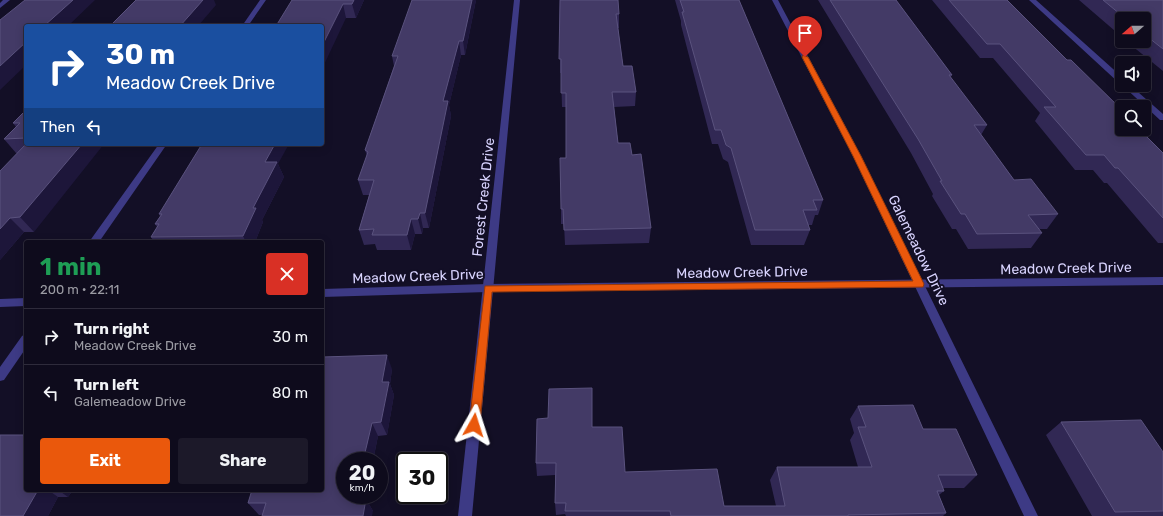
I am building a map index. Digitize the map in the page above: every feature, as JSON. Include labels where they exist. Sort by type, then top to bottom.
[{"type":"street","points":[[0,6],[7,0]]},
{"type":"street","points":[[246,24],[263,0]]},
{"type":"street","name":"Forest Creek Drive","points":[[465,516],[517,0]]},
{"type":"street","name":"Galemeadow Drive","points":[[775,0],[857,156],[1031,516]]},
{"type":"street","points":[[1032,0],[1115,75]]},
{"type":"street","points":[[1134,92],[1163,118]]},
{"type":"street","points":[[95,240],[162,146]]},
{"type":"street","name":"Meadow Creek Drive","points":[[324,293],[488,288],[1163,280]]},
{"type":"street","points":[[0,303],[24,302]]},
{"type":"street","points":[[0,376],[24,342]]},
{"type":"building","points":[[25,0],[73,0],[46,24],[24,24],[24,44],[0,66],[0,20]]},
{"type":"building","points":[[136,0],[203,0],[182,24],[112,24]]},
{"type":"building","points":[[292,0],[354,0],[352,4],[343,4],[324,42],[324,24],[277,24]]},
{"type":"building","points":[[412,0],[472,0],[463,41],[459,41],[443,101],[448,101],[425,213],[420,213],[418,219],[411,219],[407,235],[372,235],[374,229],[359,230],[374,180],[358,180],[368,152],[365,150],[398,56],[392,56]]},
{"type":"building","points":[[560,0],[618,0],[619,14],[616,14],[623,66],[632,66],[636,92],[612,92],[618,143],[630,143],[632,155],[641,154],[651,228],[564,230],[563,209],[561,209],[560,158],[566,158],[566,93],[561,93],[561,59],[559,59]]},
{"type":"building","points":[[680,0],[739,0],[823,200],[813,200],[817,210],[803,210],[810,230],[755,230],[731,148],[726,145],[721,130],[715,130]]},
{"type":"building","points":[[830,0],[896,0],[952,75],[949,75],[987,125],[974,125],[1014,180],[1031,179],[1058,214],[1028,215],[1042,233],[977,234],[965,214],[961,214],[940,181],[942,181],[918,139]]},
{"type":"building","points":[[949,0],[1007,0],[1067,60],[1071,60],[1115,103],[1115,136],[1146,136],[1163,153],[1163,218],[1118,168],[1115,168],[1104,155],[1086,155],[1044,107],[1056,107],[1000,44],[987,44]]},
{"type":"building","points":[[1103,0],[1163,0],[1163,49],[1151,40],[1151,12],[1118,12]]},
{"type":"building","points":[[24,112],[24,138],[4,139],[20,123],[13,123]]},
{"type":"building","points":[[24,146],[80,146],[20,217],[10,218],[0,229],[0,171]]},
{"type":"building","points":[[201,146],[274,146],[265,162],[277,162],[253,208],[256,208],[243,236],[151,237],[159,224],[155,224],[162,214],[159,214]]},
{"type":"building","points":[[387,355],[382,382],[389,382],[381,422],[372,423],[365,452],[336,452],[336,504],[365,504],[363,516],[262,516],[266,503],[248,503],[251,492],[324,492],[324,357]]},
{"type":"building","points":[[592,388],[592,427],[622,427],[625,472],[717,469],[724,506],[785,506],[777,467],[872,467],[858,427],[866,427],[858,406],[913,405],[923,429],[956,429],[977,475],[938,475],[944,491],[937,491],[946,513],[848,516],[671,516],[670,511],[565,511],[566,503],[555,503],[556,463],[536,463],[537,419],[548,418],[549,389]]},
{"type":"building","points":[[1141,420],[1163,452],[1163,511],[1115,512],[1061,422]]},
{"type":"building","points":[[0,435],[24,435],[24,492],[37,492],[23,516],[0,516]]},
{"type":"route","points":[[474,425],[488,288],[920,284],[857,156],[805,57]]}]
